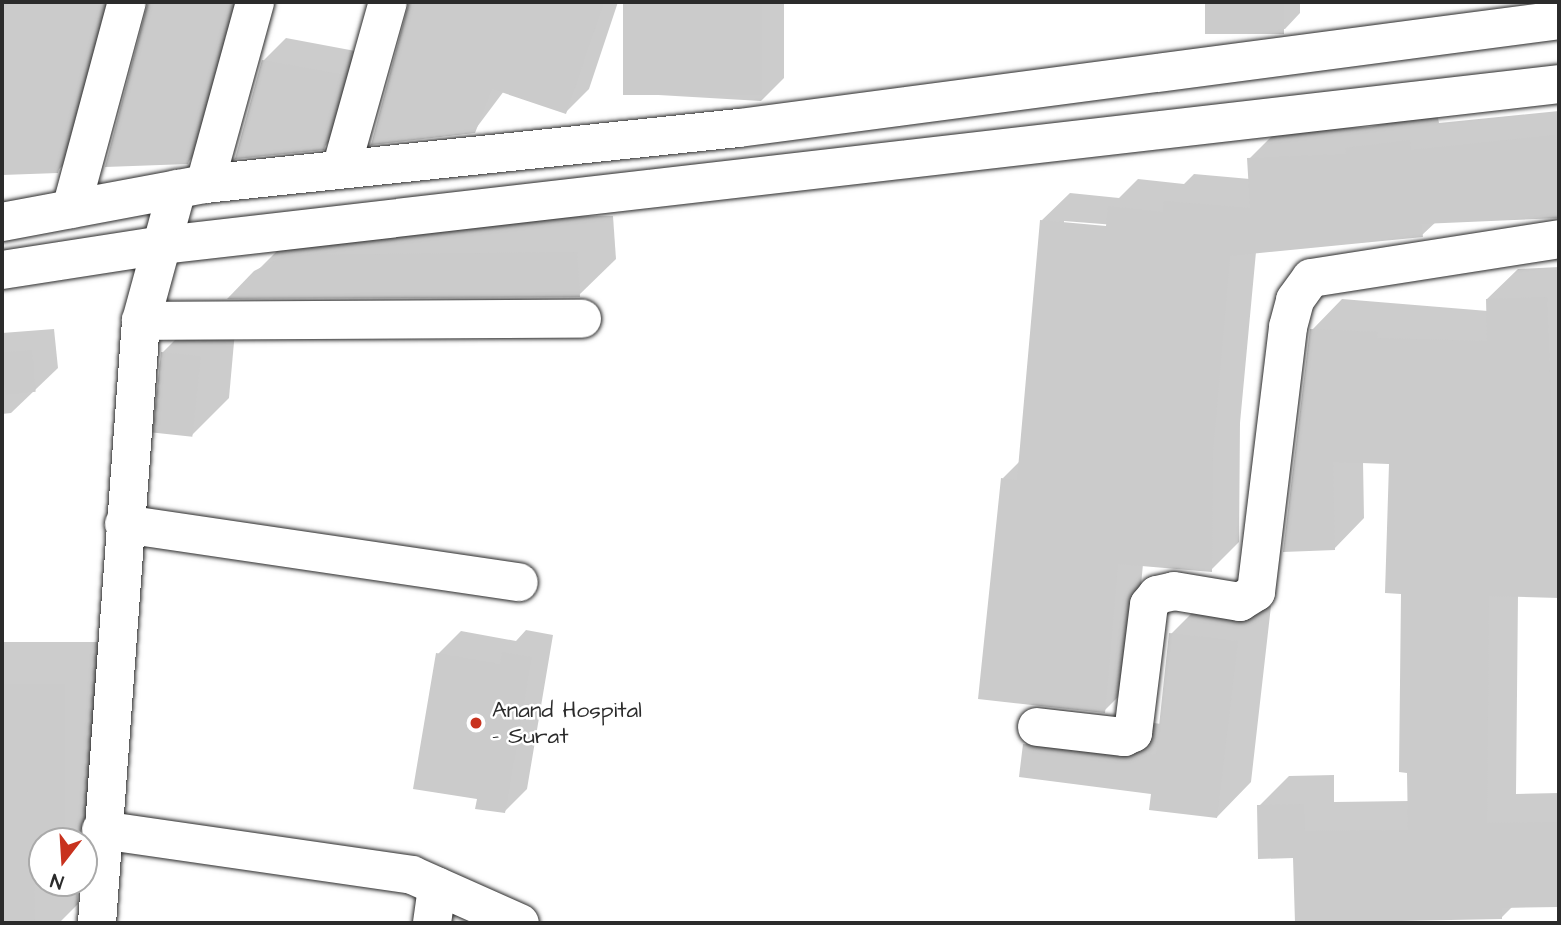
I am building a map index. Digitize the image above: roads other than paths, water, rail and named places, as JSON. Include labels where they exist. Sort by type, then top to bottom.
[{"type":"street","points":[[71,209],[127,2]]},
{"type":"street","points":[[97,923],[101,830],[141,321],[163,244],[191,186],[255,2]]},
{"type":"street","points":[[341,169],[388,2]]},
{"type":"street","points":[[2,222],[191,186],[739,128],[1559,20]]},
{"type":"street","points":[[2,270],[163,244],[1559,84]]},
{"type":"street","points":[[1037,727],[1124,737],[1133,733],[1149,605],[1157,595],[1174,591],[1240,602],[1256,592],[1288,327],[1295,300],[1311,278],[1559,239]]},
{"type":"street","points":[[141,321],[582,319]]},
{"type":"street","points":[[124,524],[519,582]]},
{"type":"street","points":[[101,830],[412,875],[520,923]]},
{"type":"street","points":[[432,923],[437,886]]},
{"type":"place","name":"Anand Hospital - Surat","points":[[476,723]]}]
